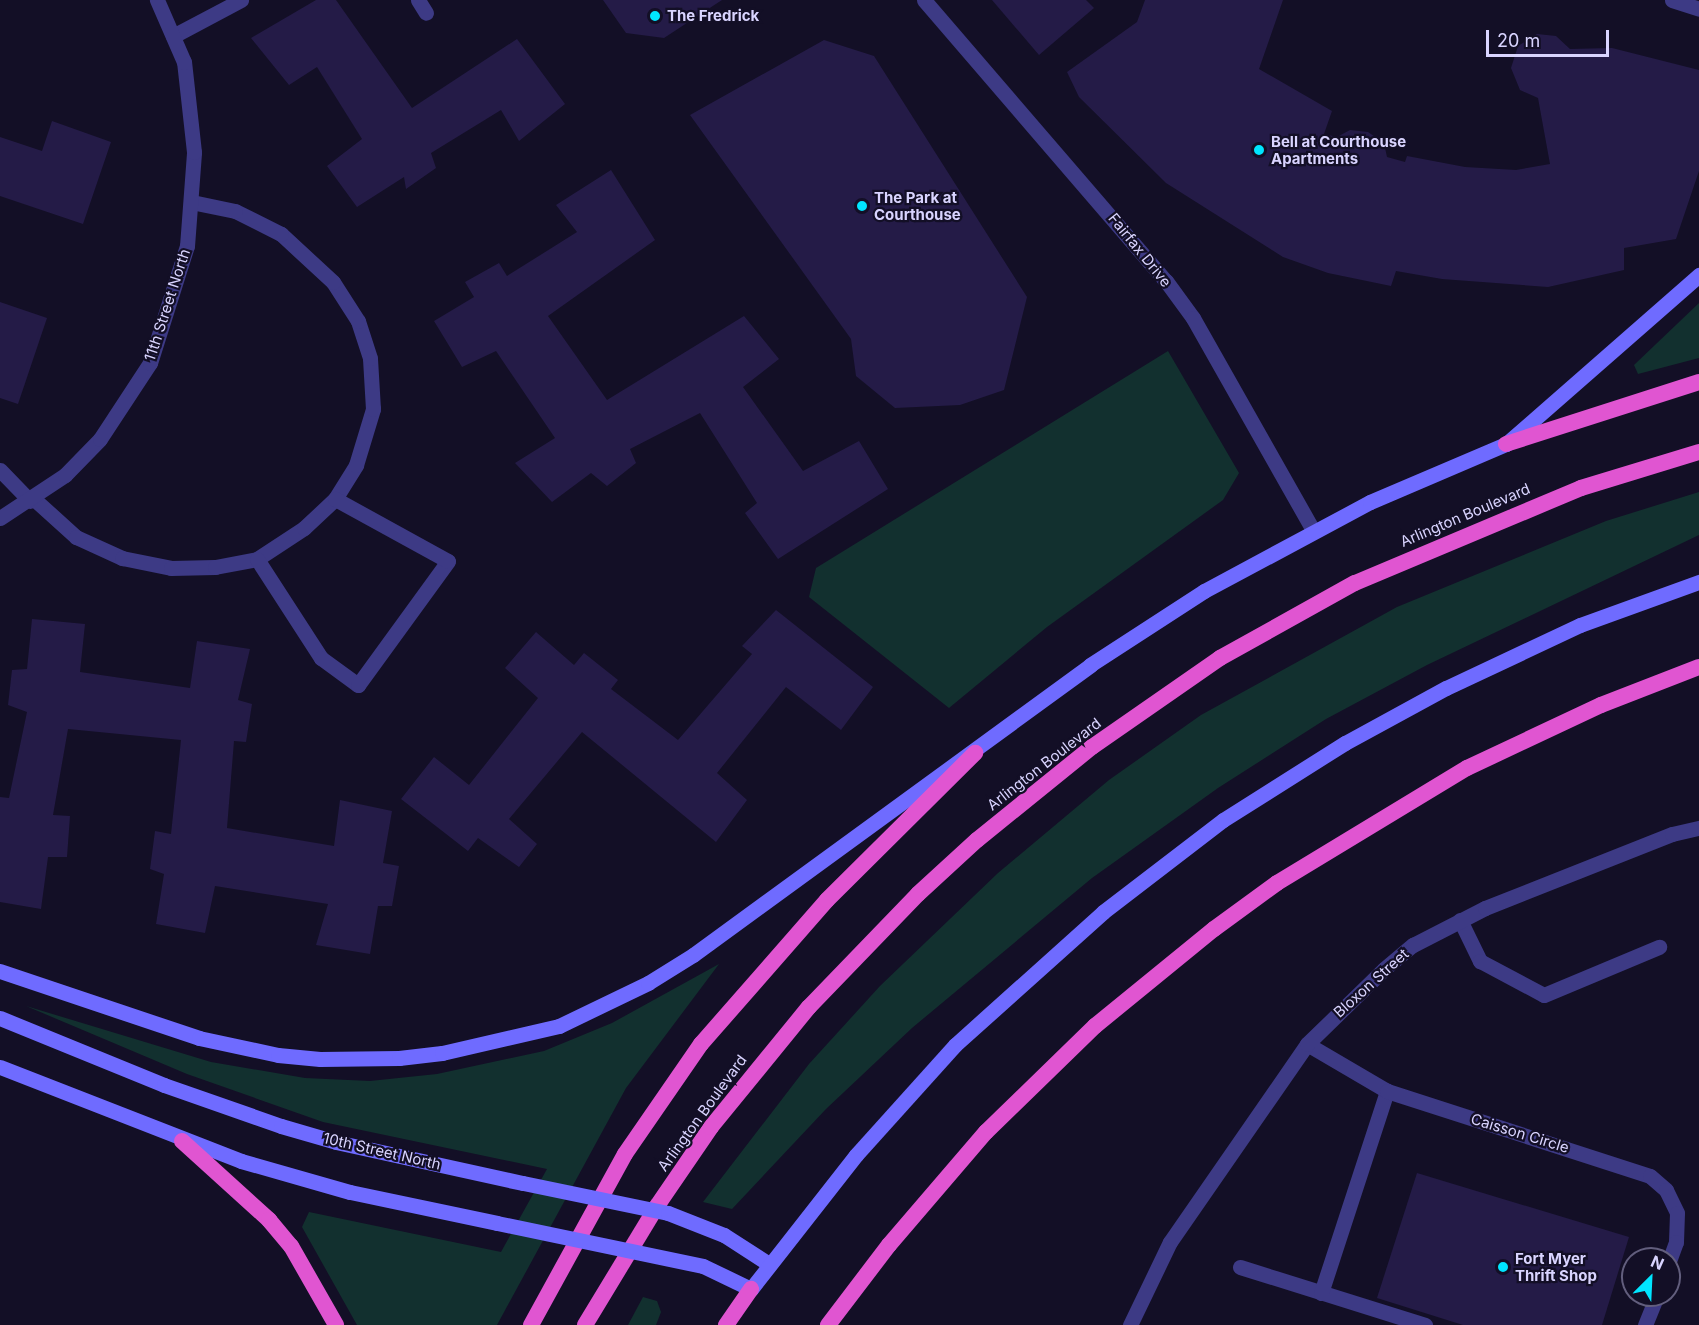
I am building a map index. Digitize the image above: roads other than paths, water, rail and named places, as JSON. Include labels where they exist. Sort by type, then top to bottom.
[{"type":"highway","points":[[1506,444],[1699,382]]},
{"type":"highway","name":"Arlington Boulevard","points":[[585,1325],[657,1206],[711,1127],[809,1007],[926,886],[1083,754],[1220,658],[1355,583],[1581,488],[1699,452]]},
{"type":"highway","points":[[828,1325],[889,1245],[986,1132],[1095,1026],[1214,929],[1296,871],[1467,768],[1591,709],[1699,668]]},
{"type":"highway","points":[[531,1325],[625,1154],[701,1044],[827,900],[975,753]]},
{"type":"highway","points":[[182,1141],[261,1212],[291,1246],[336,1325]]},
{"type":"highway","points":[[726,1325],[750,1289]]},
{"type":"main road","points":[[0,971],[165,1028],[278,1055],[389,1059],[484,1046],[559,1026],[648,983],[975,753],[1149,626],[1252,562],[1313,530],[1506,444],[1699,275]]},
{"type":"main road","points":[[0,1067],[182,1141],[350,1192],[703,1266],[750,1289],[856,1155],[955,1045],[1052,956],[1161,865],[1278,784],[1395,715],[1580,625],[1699,582]]},
{"type":"main road","name":"10th Street North","points":[[0,1018],[164,1085],[281,1126],[336,1142],[668,1213],[724,1235],[769,1264]]},
{"type":"street","name":"11th Street North","points":[[0,518],[32,500],[65,475],[100,439],[150,363],[187,246],[194,152],[184,62],[157,0]]},
{"type":"street","points":[[173,36],[242,0]]},
{"type":"street","name":"Fairfax Drive","points":[[924,0],[1166,281],[1193,318],[1313,530]]},
{"type":"street","points":[[1672,0],[1699,9]]},
{"type":"street","points":[[0,470],[76,537],[122,558],[171,568],[215,567],[257,559],[304,528],[335,499],[356,465],[374,409],[370,358],[358,321],[333,282],[281,234],[236,211],[191,202]]},
{"type":"street","points":[[257,559],[321,658],[358,685],[448,561],[335,499]]},
{"type":"street","name":"Bloxon Street","points":[[1130,1325],[1170,1242],[1307,1044],[1413,945],[1460,920],[1672,834],[1699,828]]},
{"type":"street","points":[[1460,920],[1480,962],[1544,995],[1659,947]]},
{"type":"street","name":"Caisson Circle","points":[[1307,1044],[1388,1091],[1650,1176],[1666,1190],[1677,1213],[1674,1247]]},
{"type":"street","points":[[1321,1293],[1388,1091]]},
{"type":"street","points":[[1240,1267],[1425,1325]]},
{"type":"street","points":[[1645,1325],[1652,1307]]},
{"type":"place","name":"The Fredrick","points":[[655,16]]},
{"type":"place","name":"Bell at Courthouse Apartments","points":[[1259,150]]},
{"type":"place","name":"The Park at Courthouse","points":[[862,206]]},
{"type":"place","name":"Fort Myer Thrift Shop","points":[[1503,1267]]}]
